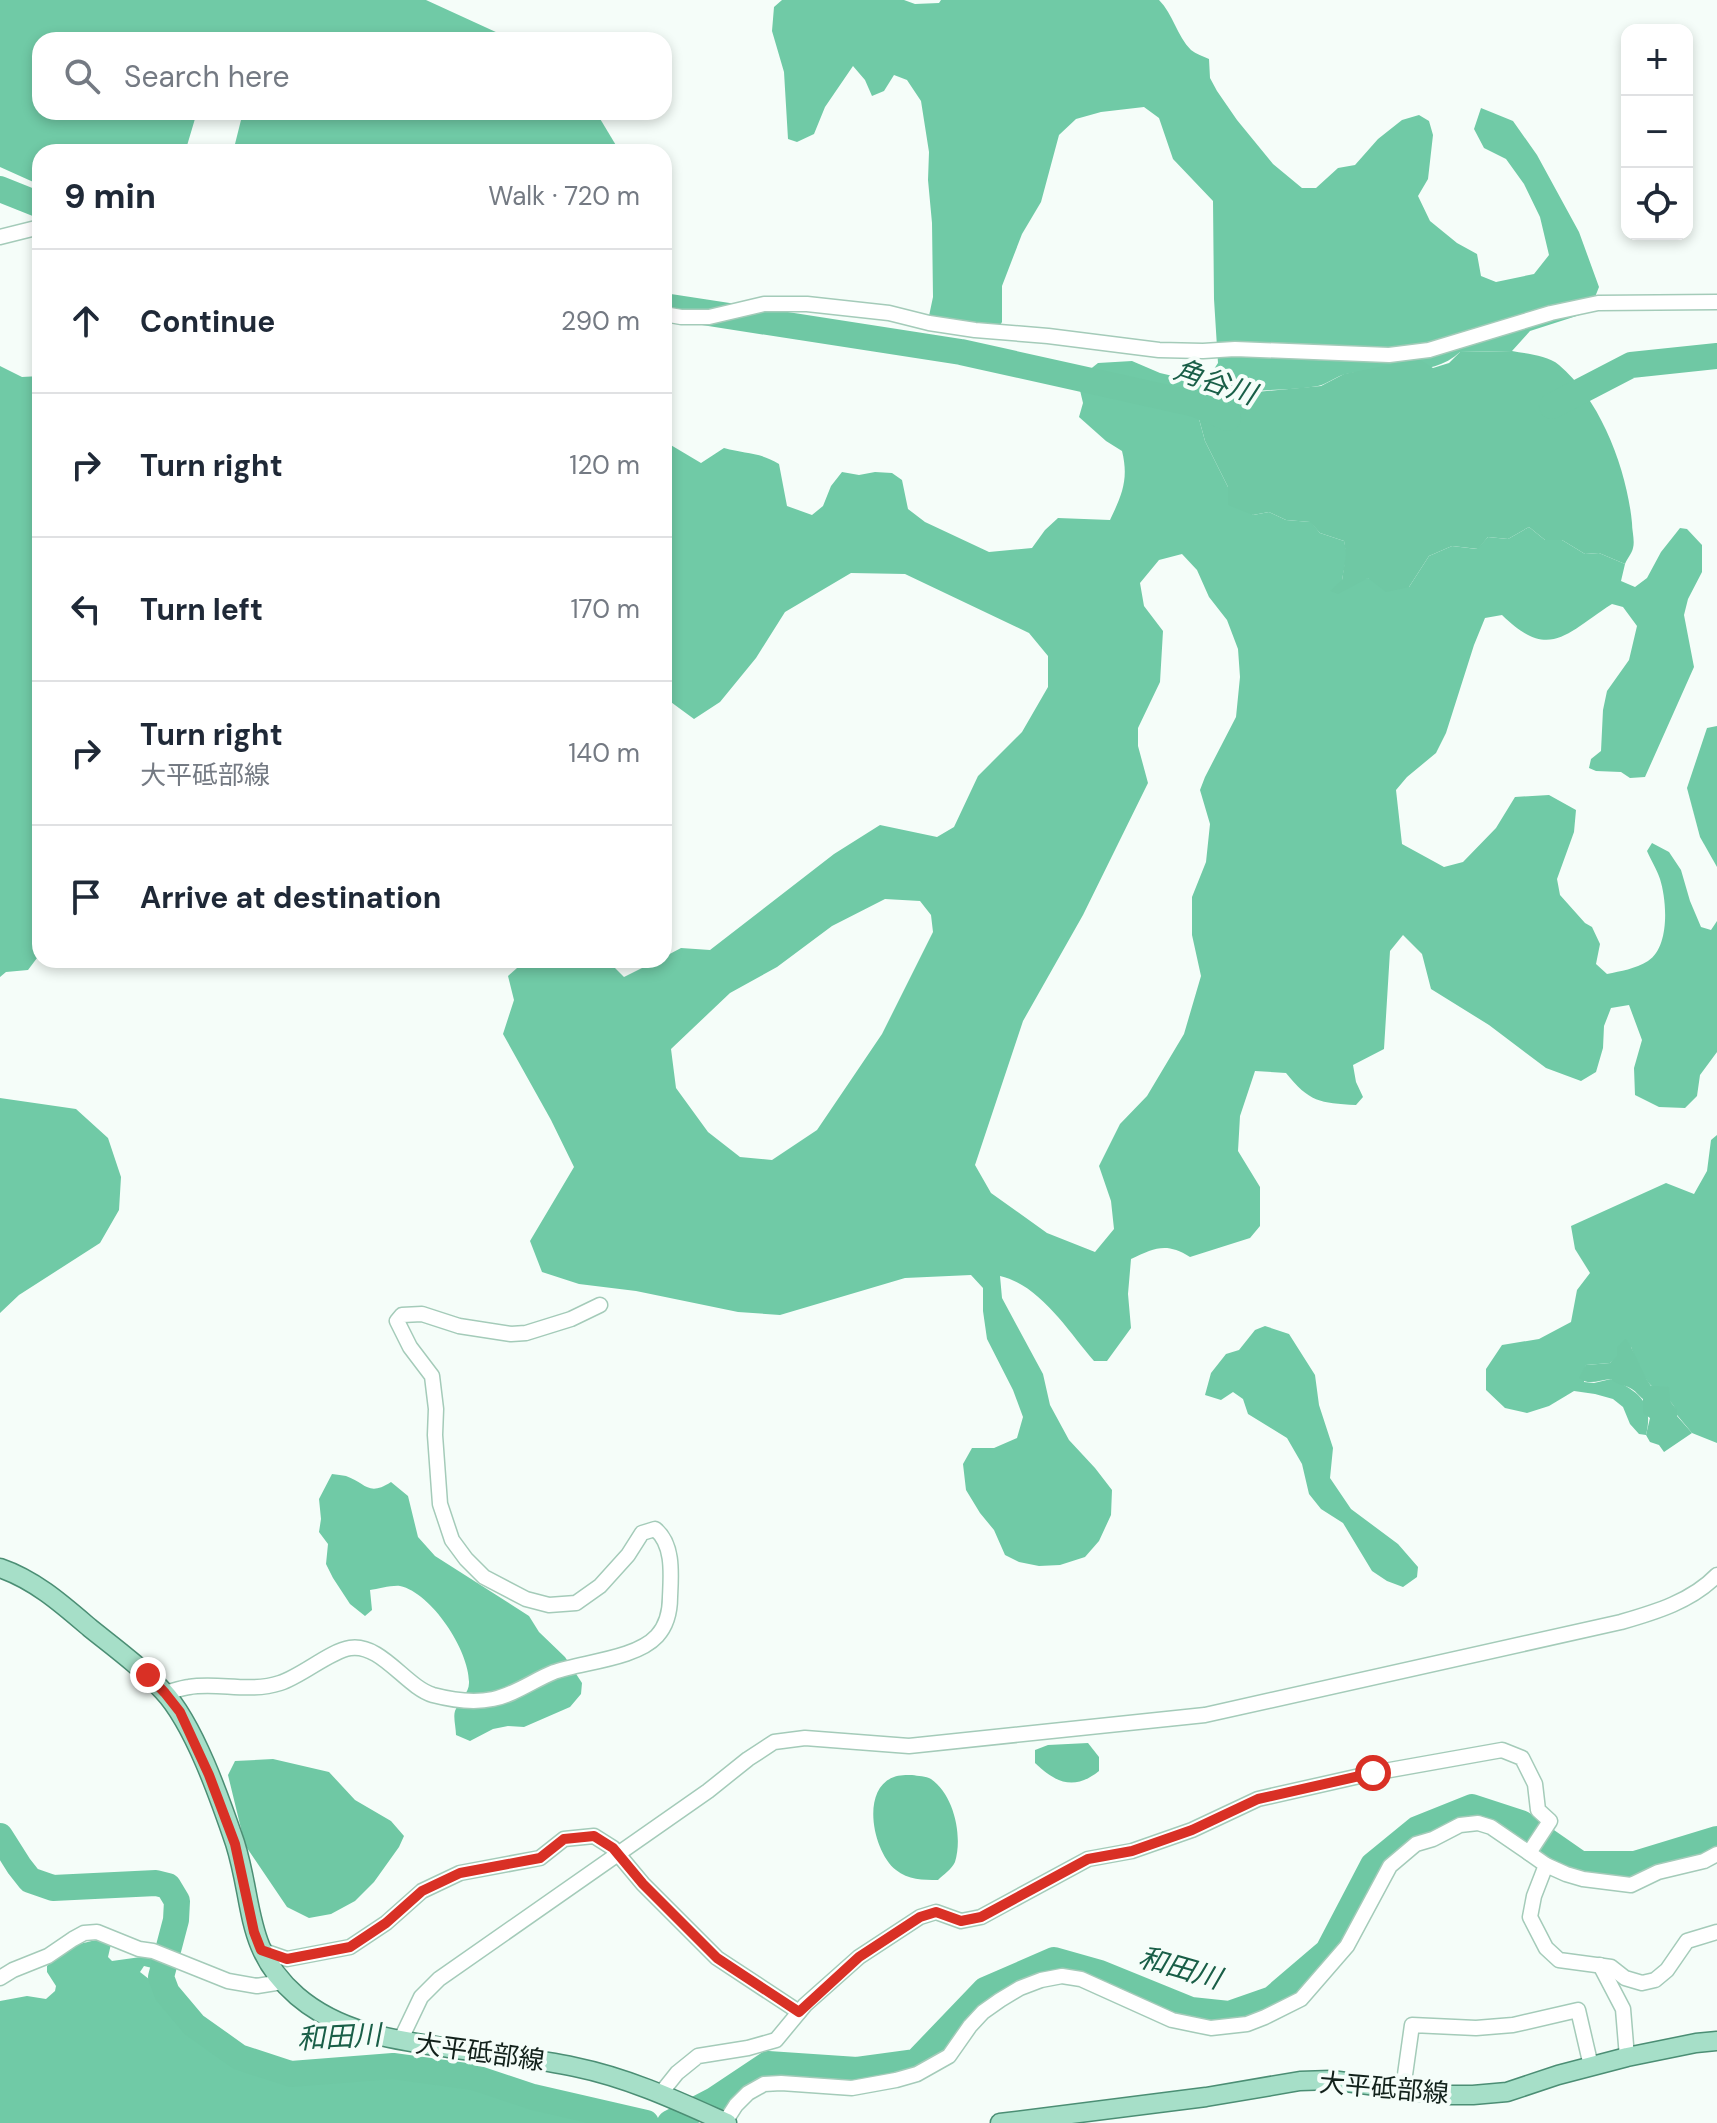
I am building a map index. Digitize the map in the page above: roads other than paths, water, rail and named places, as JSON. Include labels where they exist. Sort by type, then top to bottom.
[{"type":"main road","name":"大平砥部線","points":[[0,1568],[42,1589],[148,1675],[180,1712],[235,1844],[254,1932],[261,1950],[282,1982],[320,2014],[373,2035],[400,2041],[603,2073],[661,2093],[726,2123]]},
{"type":"main road","name":"大平砥部線","points":[[1000,2123],[1206,2097],[1300,2081],[1331,2080],[1444,2095],[1507,2092],[1627,2057],[1717,2041]]},
{"type":"street","points":[[0,237],[32,229]]},
{"type":"street","points":[[672,315],[709,317],[764,304],[807,304],[889,313],[975,330],[1159,350],[1235,349],[1389,355],[1429,350],[1551,313],[1598,303],[1717,302]]},
{"type":"street","points":[[165,1693],[190,1686],[252,1687],[278,1684],[351,1647],[387,1660],[397,1671],[430,1694],[468,1701],[495,1699],[556,1671],[606,1660],[641,1647],[657,1636],[670,1614],[671,1566],[663,1535],[655,1529],[642,1533],[628,1555],[600,1586],[576,1603],[549,1605],[526,1599],[484,1577],[466,1559],[452,1540],[440,1504],[432,1376],[410,1347],[397,1321],[402,1315],[422,1314],[459,1326],[511,1334],[526,1333],[571,1319],[600,1305]]},
{"type":"street","points":[[400,2041],[421,1997],[439,1979],[774,1742],[805,1738],[909,1746],[1205,1715],[1621,1622],[1663,1610],[1705,1587],[1717,1575]]},
{"type":"street","points":[[661,2093],[677,2073],[698,2056],[776,2040],[799,2012],[859,1957],[920,1917],[936,1912],[961,1921],[981,1917],[1088,1859],[1132,1851],[1192,1830],[1258,1799],[1373,1773],[1502,1750],[1522,1758],[1535,1784],[1538,1810],[1550,1821],[1529,1853]]},
{"type":"street","points":[[726,2123],[736,2105],[764,2084],[852,2088],[917,2074],[949,2056],[983,2012],[1020,1988],[1041,1980],[1062,1976],[1081,1979],[1172,2020],[1211,2028],[1247,2024],[1265,2017],[1301,1999],[1347,1946],[1390,1866],[1416,1844],[1460,1825],[1478,1823],[1491,1827],[1546,1865],[1566,1874],[1631,1885],[1658,1872],[1704,1861],[1717,1854]]},
{"type":"street","points":[[261,1950],[287,1959],[350,1947],[386,1923],[422,1891],[460,1873],[540,1858],[564,1839],[594,1836],[613,1848],[643,1884],[717,1958],[799,2012]]},
{"type":"street","points":[[1546,1865],[1530,1917],[1546,1948],[1559,1960],[1611,1967],[1625,1978],[1642,1983],[1655,1980],[1667,1970],[1687,1941],[1717,1932]]},
{"type":"street","points":[[0,1978],[48,1956],[84,1933],[97,1932],[228,1981],[257,1986],[282,1982]]},
{"type":"street","points":[[1600,1965],[1623,2009],[1627,2057]]},
{"type":"street","points":[[1403,2089],[1412,2025],[1513,2025],[1578,2010],[1591,2066]]},
{"type":"waterway","name":"角谷川","points":[[0,189],[32,202]]},
{"type":"waterway","name":"角谷川","points":[[672,307],[961,352],[1195,404],[1228,418]]},
{"type":"waterway","name":"角谷川","points":[[1552,406],[1631,365],[1717,356]]},
{"type":"waterway","name":"和田川","points":[[670,2123],[714,2100],[768,2064],[857,2070],[916,2062],[985,1990],[1054,1960],[1100,1973],[1191,2010],[1229,2014],[1272,1999],[1328,1951],[1373,1865],[1417,1829],[1472,1807],[1521,1823],[1580,1864],[1635,1864],[1717,1839]]},
{"type":"waterway","name":"和田川","points":[[0,1836],[30,1880],[53,1888],[156,1883],[168,1886],[177,1901],[176,1920],[161,1977],[167,1993],[194,2025],[239,2057],[291,2074],[393,2066],[473,2077],[533,2097],[646,2123]]}]
